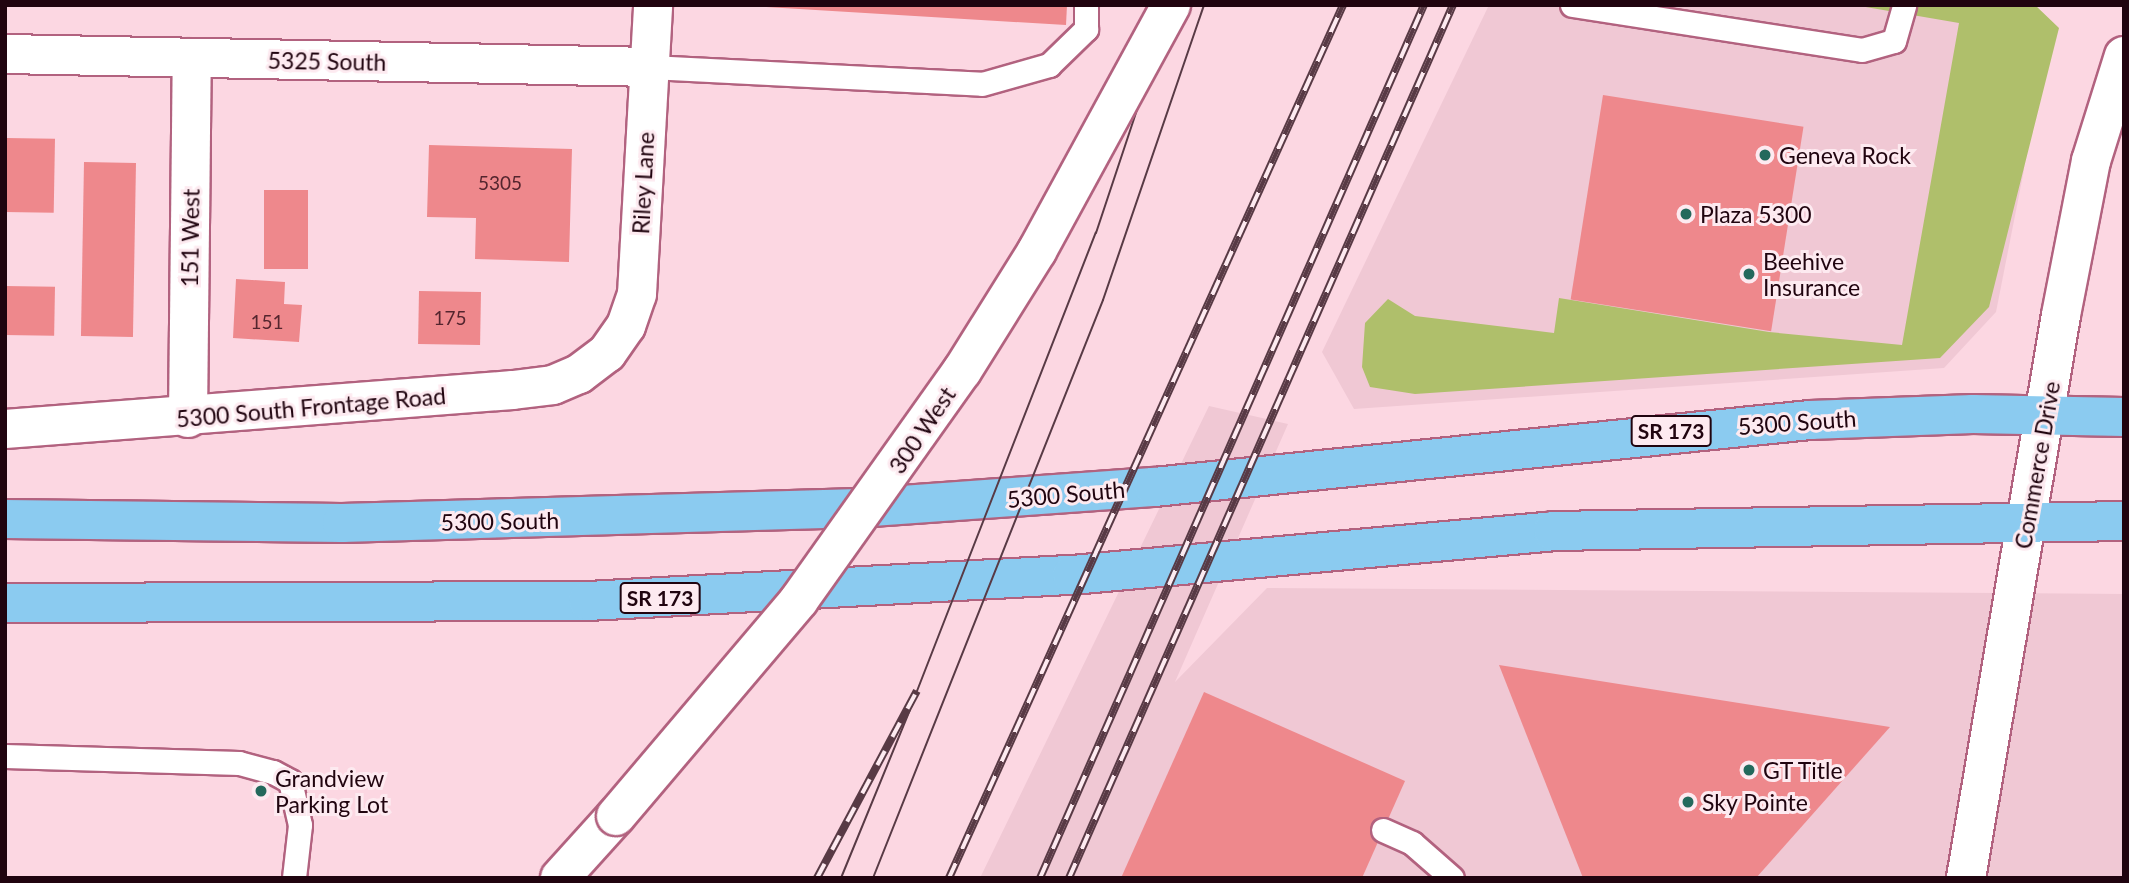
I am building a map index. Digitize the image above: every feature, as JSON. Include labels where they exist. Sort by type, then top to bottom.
[{"type":"main road","name":"5300 South","points":[[5,519],[448,522],[846,508],[1154,486],[1810,420],[2047,414],[2124,417]]},
{"type":"main road","name":"SR 173","points":[[5,603],[588,601],[1099,573],[1553,531],[2124,522]]},
{"type":"street","name":"Riley Lane","points":[[607,353],[626,326],[637,293],[653,5]]},
{"type":"street","name":"300 West","points":[[560,878],[799,600],[905,455],[1037,251],[1171,5]]},
{"type":"street","name":"5325 South","points":[[5,54],[650,67]]},
{"type":"street","name":"Commerce Drive","points":[[1965,878],[2091,161],[2124,56]]},
{"type":"street","name":"151 West","points":[[188,418],[192,58]]},
{"type":"street","name":"5300 South Frontage Road","points":[[5,429],[188,418],[552,385],[579,374],[607,353]]},
{"type":"lane","points":[[650,67],[982,84],[1049,65],[1086,29],[1086,5]]},
{"type":"lane","points":[[1572,5],[1862,50],[1894,41],[1904,5]]},
{"type":"lane","points":[[5,756],[239,763],[273,772],[290,781],[300,825],[294,878]]},
{"type":"lane","points":[[1382,830],[1412,843],[1447,876]]},
{"type":"shaded area","points":[[1489,5],[2035,5],[2024,170],[1996,312],[1944,368],[1354,409],[1322,352]]},
{"type":"shaded area","points":[[1209,406],[1288,424],[1175,682],[1267,588],[2124,594],[2124,878],[980,878]]},
{"type":"green space","points":[[1854,5],[2035,5],[2059,28],[1989,307],[1940,358],[1415,394],[1370,387],[1362,367],[1365,323],[1388,299],[1415,316],[1554,333],[1559,298],[1769,332],[1902,345],[1959,23]]},
{"type":"building","points":[[732,5],[1067,5],[1066,25]]},
{"type":"building","name":"Plaza 5300","points":[[1603,95],[1804,127],[1771,331],[1571,299]]},
{"type":"building","points":[[6,138],[55,139],[54,213],[5,212]]},
{"type":"building","points":[[429,145],[572,149],[569,262],[475,259],[476,218],[427,217]]},
{"type":"building","points":[[84,162],[136,163],[133,337],[81,336]]},
{"type":"building","points":[[264,190],[308,190],[308,269],[264,269]]},
{"type":"building","points":[[236,279],[285,282],[284,304],[302,305],[299,342],[233,338]]},
{"type":"building","points":[[5,286],[55,287],[54,336],[5,335]]},
{"type":"building","points":[[419,291],[481,292],[480,345],[418,344]]},
{"type":"building","name":"Sky Pointe","points":[[1499,665],[1890,727],[1756,878],[1583,878]]},
{"type":"building","points":[[1204,692],[1405,781],[1362,878],[1121,878]]},
{"type":"tram line","points":[[917,691],[1096,233],[1172,5]]},
{"type":"tram line","points":[[873,878],[1103,300],[1204,5]]},
{"type":"tram line","points":[[841,878],[910,710]]},
{"type":"railway","points":[[949,878],[1343,5]]},
{"type":"railway","points":[[1040,878],[1424,5]]},
{"type":"railway","points":[[1069,878],[1453,5]]},
{"type":"railway","points":[[817,878],[917,691]]},
{"type":"place","name":"Geneva Rock","points":[[1765,155]]},
{"type":"place","name":"Plaza 5300","points":[[1686,214]]},
{"type":"place","name":"Beehive Insurance","points":[[1749,274]]},
{"type":"place","name":"GT Title","points":[[1749,770]]},
{"type":"place","name":"Grandview Parking Lot","points":[[261,791]]},
{"type":"place","name":"Sky Pointe","points":[[1688,802]]}]
